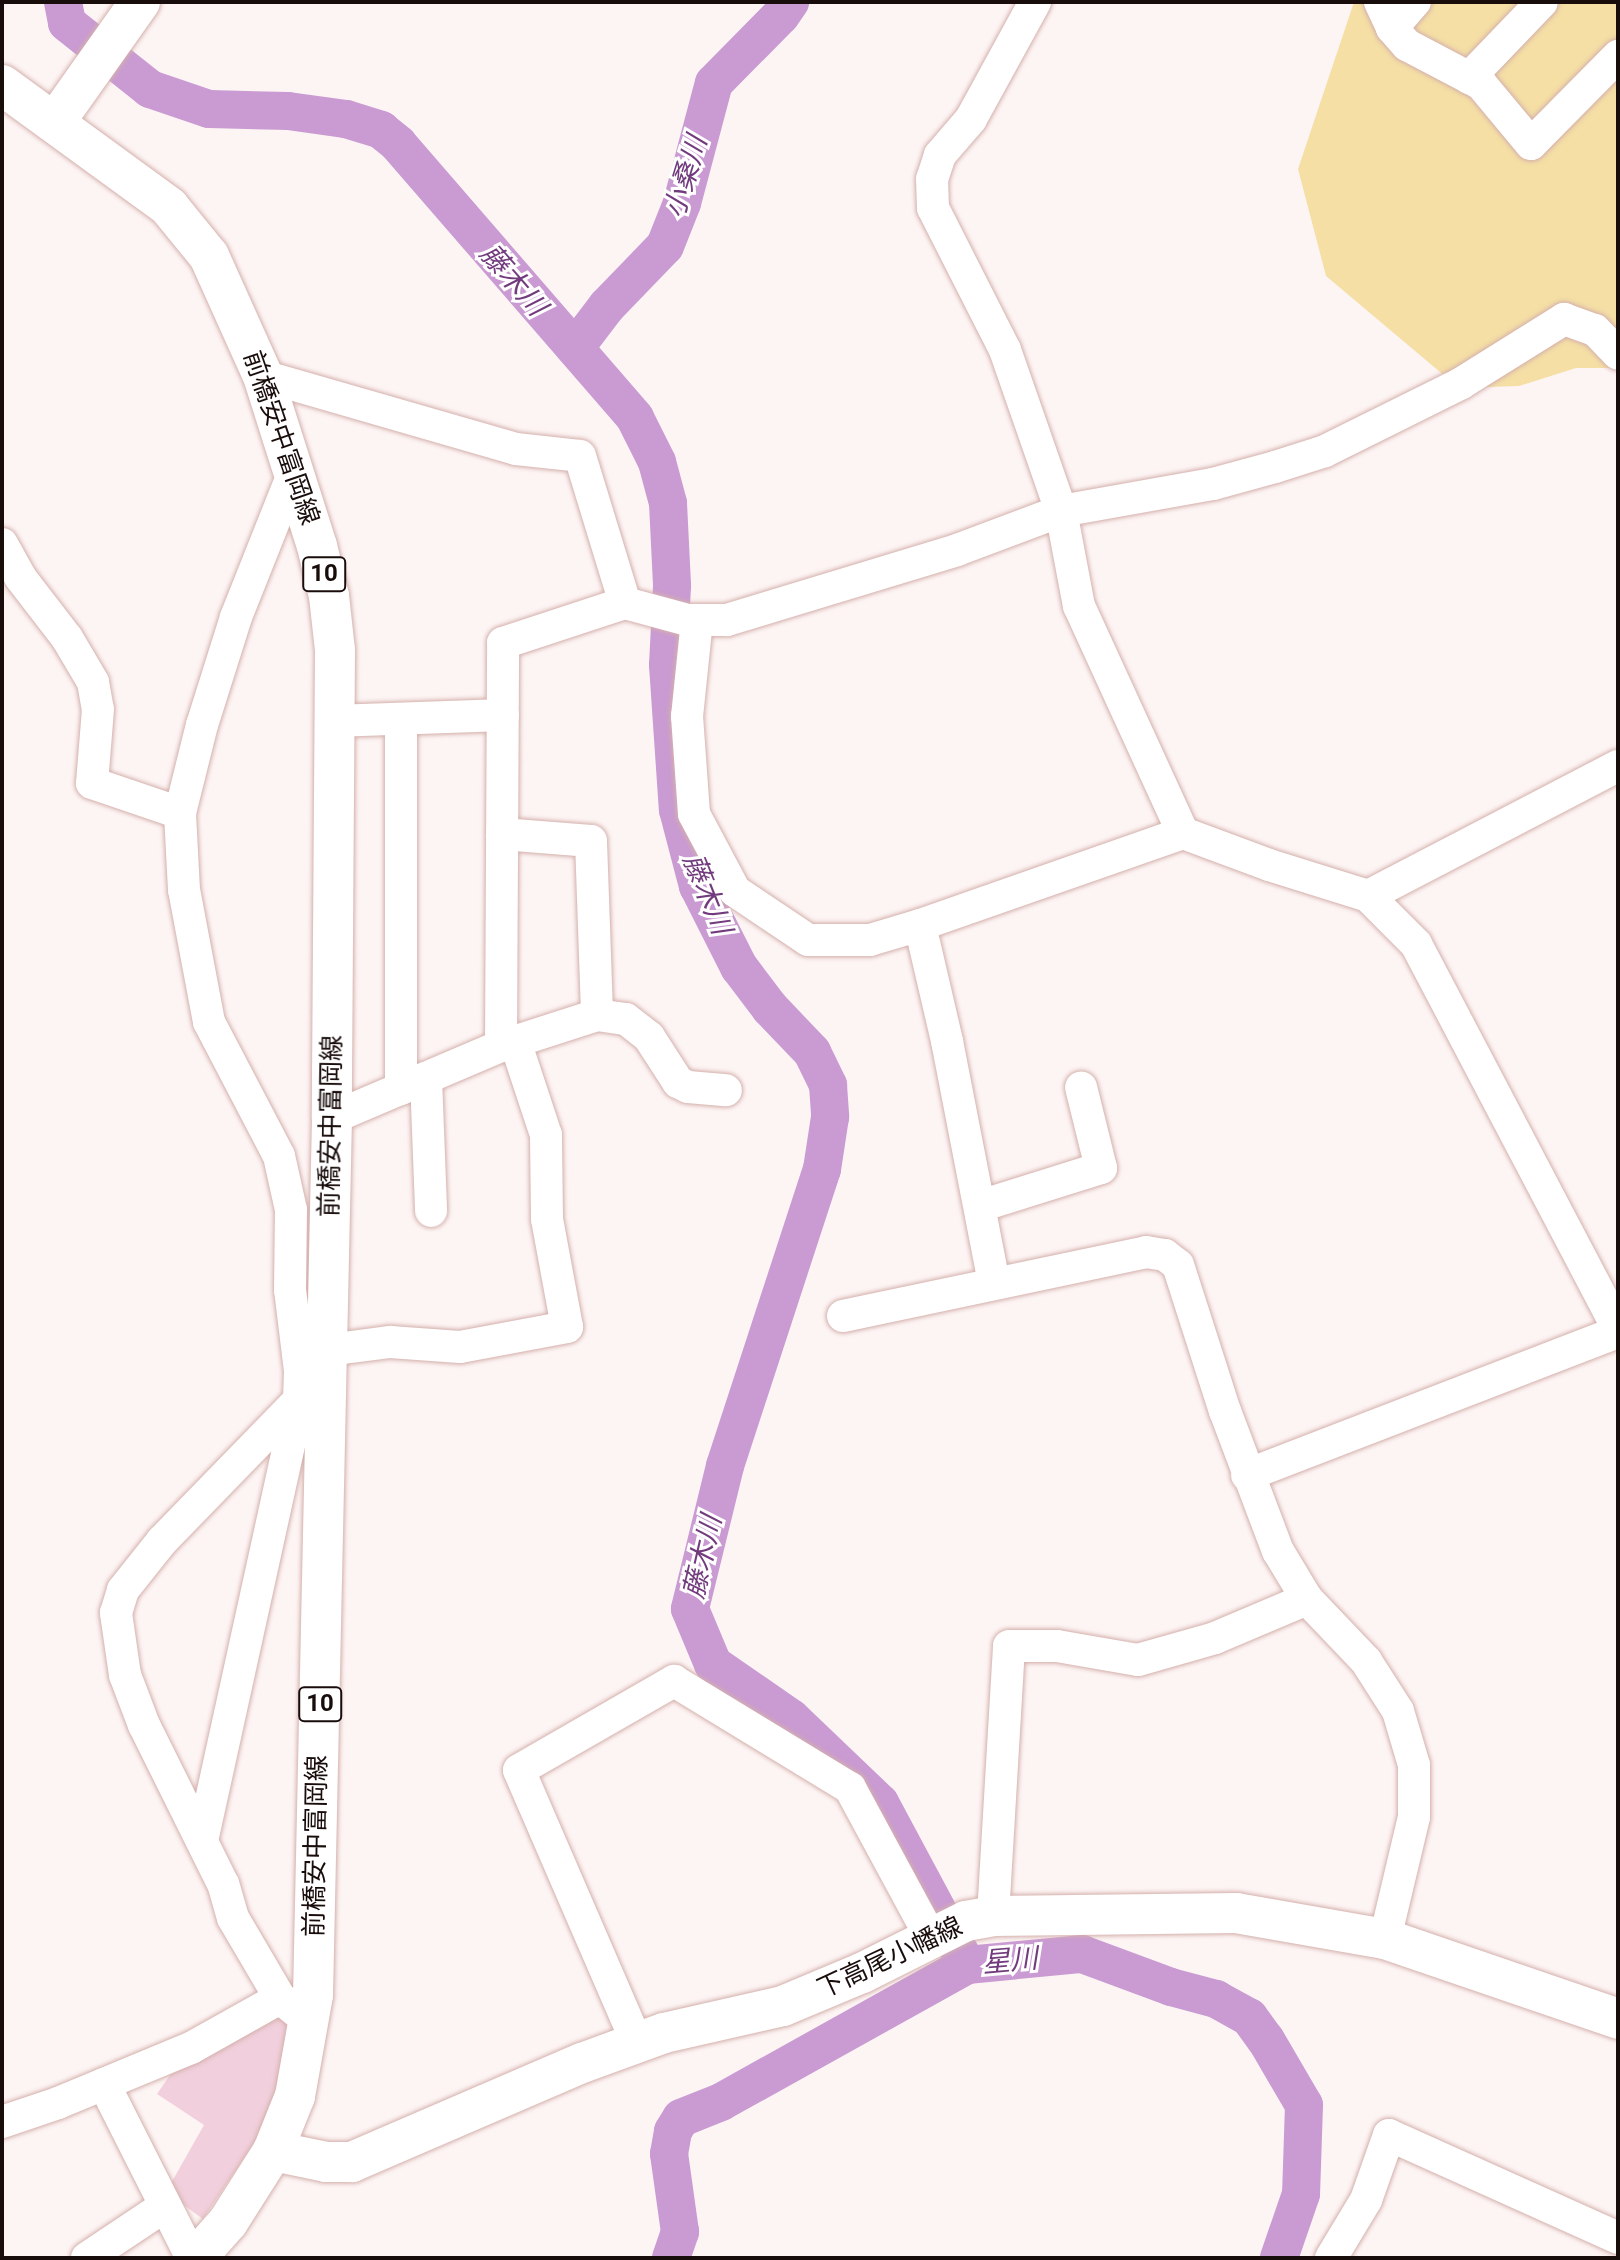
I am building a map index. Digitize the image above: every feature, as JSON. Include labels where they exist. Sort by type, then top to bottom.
[{"type":"main road","points":[[55,122],[140,2]]},
{"type":"main road","name":"前橋安中富岡線","points":[[2,85],[169,207],[194,234],[221,279],[263,376],[329,596],[335,650],[328,1350],[313,1400],[313,1995],[294,2010],[295,2096],[273,2151],[228,2222],[194,2258]]},
{"type":"main road","name":"下高尾小幡線","points":[[273,2151],[326,2162],[352,2162],[664,2033],[783,2006],[862,1973],[957,1927],[1236,1913],[1385,1939],[1618,2019]]},
{"type":"street","points":[[1035,2],[971,119],[940,155],[932,179],[933,208],[1005,350],[1061,511],[1079,606],[1183,833]]},
{"type":"street","points":[[1415,2],[1386,15],[1407,45],[1481,84],[1531,144],[1618,56]]},
{"type":"street","points":[[1469,78],[1542,2]]},
{"type":"street","points":[[328,1350],[390,1342],[460,1347],[567,1327],[547,1219],[546,1135],[508,1044],[502,834],[503,643],[625,603],[692,620],[727,620],[957,550],[1061,511],[1213,484],[1325,451],[1460,384],[1564,319],[1595,330],[1607,338],[1618,354]]},
{"type":"street","points":[[263,376],[502,445],[580,456],[625,603]]},
{"type":"street","points":[[202,1841],[313,1400],[300,1371],[290,1290],[291,1210],[279,1156],[209,1022],[184,890],[180,813],[202,725],[236,617],[293,474]]},
{"type":"street","points":[[2,544],[20,577],[67,638],[93,682],[98,709],[92,783],[180,813]]},
{"type":"street","points":[[692,620],[687,716],[694,814],[735,891],[808,940],[870,940],[1183,833],[1269,865],[1368,896],[1416,944],[1618,1330],[1247,1475]]},
{"type":"street","points":[[335,721],[503,715]]},
{"type":"street","points":[[401,719],[413,1083],[431,1211]]},
{"type":"street","points":[[1368,896],[1618,766]]},
{"type":"street","points":[[502,834],[591,841],[597,1015]]},
{"type":"street","points":[[920,925],[947,1041],[994,1283]]},
{"type":"street","points":[[332,1118],[508,1044],[597,1015],[626,1019],[649,1037],[678,1082],[688,1087],[726,1090]]},
{"type":"street","points":[[980,1206],[1101,1168],[1081,1087]]},
{"type":"street","points":[[843,1316],[1146,1252],[1173,1259],[1183,1275],[1247,1475],[1278,1551],[1307,1599],[1366,1661],[1398,1711],[1414,1765],[1414,1817],[1385,1939]]},
{"type":"street","points":[[2,2122],[294,2010],[233,1918],[223,1884],[144,1725],[125,1675],[116,1613],[123,1590],[162,1541],[313,1400]]},
{"type":"street","points":[[957,1927],[1009,1646],[1057,1646],[1138,1660],[1215,1638],[1307,1599]]},
{"type":"street","points":[[637,2043],[519,1770],[674,1681],[850,1788],[957,1927]]},
{"type":"street","points":[[104,2084],[194,2258]]},
{"type":"street","points":[[1331,2258],[1366,2200],[1389,2135],[1618,2238]]},
{"type":"street","points":[[87,2258],[165,2206]]},
{"type":"shaded area","points":[[1354,2],[1618,2],[1618,368],[1576,368],[1519,386],[1459,388],[1326,276],[1298,169]]},
{"type":"building","points":[[267,2013],[293,2021],[270,2119],[203,2219],[166,2192],[204,2125],[157,2094],[176,2066]]},
{"type":"waterway","name":"藤木川","points":[[63,2],[67,23],[150,89],[209,109],[288,111],[346,119],[381,130],[398,144],[635,418],[657,462],[668,503],[672,586],[668,665],[678,810],[698,886],[739,967],[770,1008],[812,1052],[828,1085],[830,1117],[822,1169],[725,1466],[690,1609],[713,1664],[791,1718],[880,1803],[967,1965]]},
{"type":"waterway","name":"小桑川","points":[[575,348],[607,306],[665,246],[682,203],[714,83],[790,2]]},
{"type":"waterway","name":"星川","points":[[671,2258],[680,2232],[669,2154],[673,2131],[681,2118],[721,2102],[967,1965],[1082,1954],[1171,1987],[1216,1999],[1249,2017],[1266,2040],[1304,2105],[1301,2194],[1279,2258]]}]
